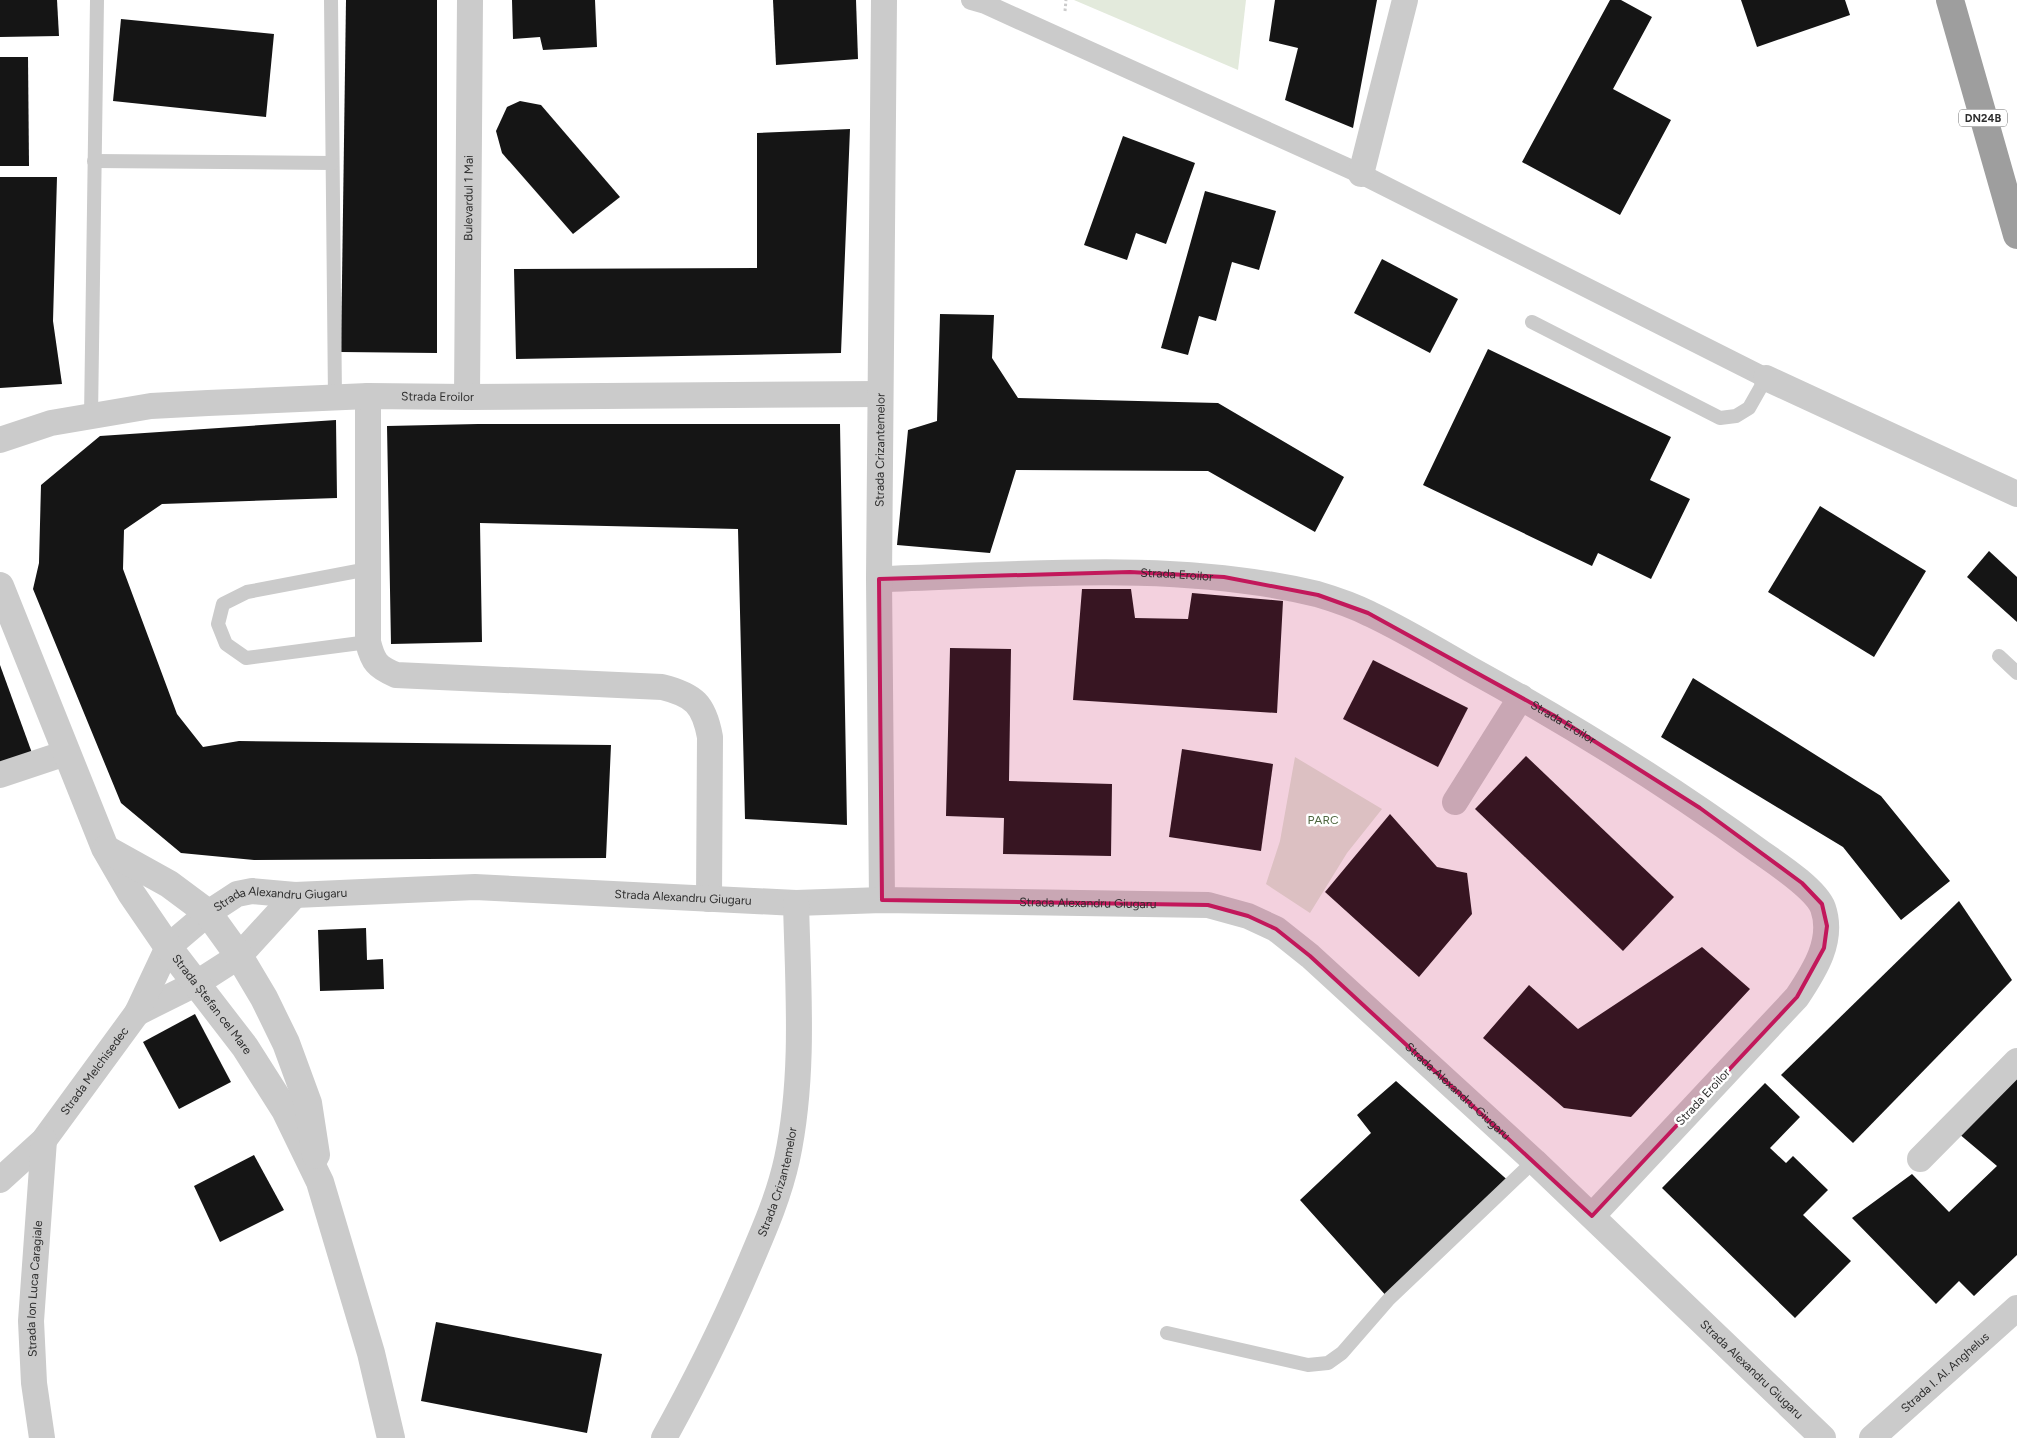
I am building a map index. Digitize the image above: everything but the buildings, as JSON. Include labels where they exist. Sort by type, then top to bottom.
[{"type":"highway","name":"DN24B","points":[[1950,0],[2017,235]]},
{"type":"street","name":"Bulevardul 1 Mai","points":[[467,397],[470,0]]},
{"type":"street","name":"Strada Crizantemelor","points":[[882,900],[879,579],[884,0]]},
{"type":"street","points":[[971,0],[985,4],[1361,174],[1766,378],[2017,494]]},
{"type":"street","points":[[1361,174],[1405,0]]},
{"type":"street","name":"Strada Eroilor","points":[[0,440],[50,423],[151,406],[368,396],[880,394]]},
{"type":"street","points":[[368,396],[368,642],[372,658],[381,669],[396,675],[662,687],[682,692],[696,702],[707,718],[710,737],[709,899]]},
{"type":"street","name":"Strada Eroilor","points":[[879,579],[1130,572],[1224,577],[1318,595],[1368,613],[1553,715],[1700,808],[1795,878],[1822,904],[1827,926],[1824,948],[1812,974],[1797,997],[1592,1216]]},
{"type":"street","name":"Strada Ștefan cel Mare","points":[[0,586],[105,848],[131,893],[168,947],[245,1047],[285,1110],[320,1182],[371,1354],[391,1438]]},
{"type":"street","points":[[1456,802],[1521,697]]},
{"type":"street","points":[[0,775],[66,753]]},
{"type":"street","points":[[105,848],[169,884],[208,913],[239,956],[264,998],[286,1042],[308,1103],[320,1182]]},
{"type":"street","name":"Strada Alexandru Giugaru","points":[[168,947],[208,913],[237,894],[252,892],[295,895],[475,888],[796,902],[882,900],[1208,905],[1248,916],[1276,929],[1310,956],[1534,1161],[1823,1438]]},
{"type":"street","points":[[137,1013],[197,984],[239,956],[295,895]]},
{"type":"street","name":"Strada Crizantemelor","points":[[664,1438],[686,1398],[732,1304],[776,1202],[788,1158],[797,1088],[799,1024],[796,902]]},
{"type":"street","name":"Strada Melchisedec","points":[[0,1180],[44,1140],[137,1013],[168,947]]},
{"type":"street","points":[[1920,1159],[2017,1061]]},
{"type":"street","name":"Strada Ion Luca Caragiale","points":[[42,1438],[34,1383],[31,1321],[44,1140]]},
{"type":"street","name":"Strada I. Al. Anghelus","points":[[1872,1438],[2017,1308]]},
{"type":"lane","points":[[91,416],[97,0]]},
{"type":"lane","points":[[331,0],[335,398]]},
{"type":"lane","points":[[94,161],[332,163]]},
{"type":"lane","points":[[1532,322],[1720,418],[1736,416],[1749,408],[1766,378]]},
{"type":"lane","points":[[368,569],[246,592],[223,604],[218,624],[226,644],[246,658],[368,642]]},
{"type":"lane","points":[[1999,656],[2017,673]]},
{"type":"lane","points":[[1167,1334],[1308,1365],[1328,1363],[1342,1353],[1389,1299],[1534,1161]]},
{"type":"highlighted area","points":[[1130,572],[1224,577],[1318,595],[1368,613],[1553,715],[1700,808],[1802,883],[1822,904],[1827,926],[1824,948],[1797,997],[1592,1216],[1310,956],[1276,929],[1248,916],[1208,905],[882,900],[879,579]]},
{"type":"green space","points":[[1074,0],[1246,0],[1238,70]]},
{"type":"green space","name":"PARC","points":[[1295,757],[1382,809],[1347,853],[1310,913],[1266,884],[1280,841]]}]
